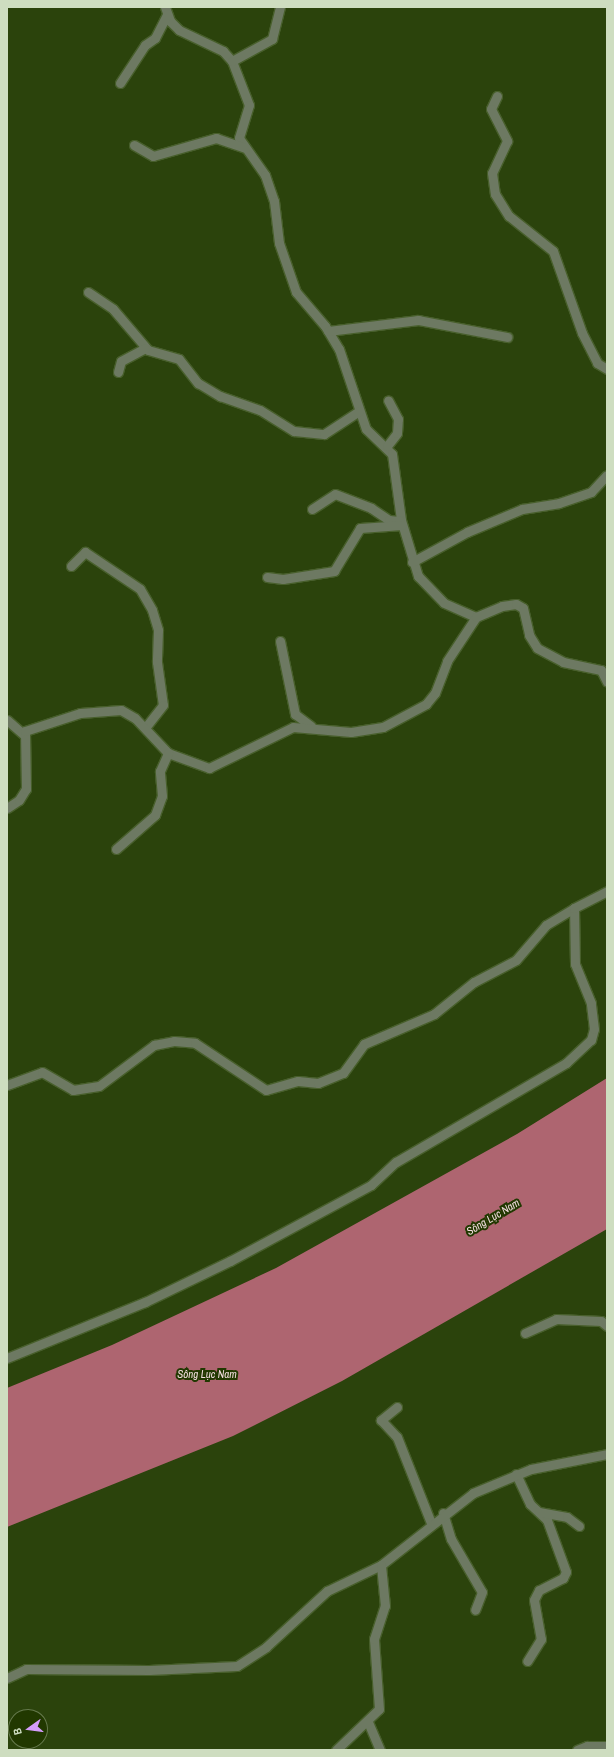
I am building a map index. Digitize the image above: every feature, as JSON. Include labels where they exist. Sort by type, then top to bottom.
[{"type":"street","points":[[232,61],[272,39],[280,7]]},
{"type":"street","points":[[166,11],[179,30],[223,51],[232,61],[249,106],[238,134],[245,148],[265,175],[274,201],[279,243],[296,292],[328,331],[339,349],[366,429],[387,446],[392,454],[402,523],[412,562],[434,595],[476,616]]},
{"type":"street","points":[[120,83],[144,45],[155,38],[166,11]]},
{"type":"street","points":[[497,96],[491,110],[508,141],[492,173],[496,194],[509,216],[553,251],[582,332],[598,363],[607,369]]},
{"type":"street","points":[[134,145],[153,156],[216,138],[245,148]]},
{"type":"street","points":[[88,292],[113,309],[145,348],[179,360],[198,382],[220,396],[260,410],[294,431],[324,434],[359,411]]},
{"type":"street","points":[[328,331],[418,320],[507,337]]},
{"type":"street","points":[[118,372],[121,362],[145,348]]},
{"type":"street","points":[[387,446],[397,433],[398,419],[388,400]]},
{"type":"street","points":[[412,562],[467,532],[522,509],[559,503],[591,492],[607,475]]},
{"type":"street","points":[[312,509],[335,494],[371,508],[389,520],[402,523]]},
{"type":"street","points":[[267,577],[283,579],[334,571],[360,528],[402,523]]},
{"type":"street","points":[[71,566],[85,552],[140,589],[152,610],[158,630],[157,662],[163,705],[145,728]]},
{"type":"street","points":[[7,808],[19,800],[26,789],[24,735],[29,727],[80,713],[111,709],[125,712],[145,728],[168,753],[185,757],[202,767],[214,767],[293,727],[311,726],[351,732],[369,730],[426,704],[435,693],[446,661],[476,616],[502,606],[520,606],[537,648],[563,662],[604,671],[607,682]]},
{"type":"street","points":[[280,641],[294,714],[311,726]]},
{"type":"street","points":[[7,720],[24,735]]},
{"type":"street","points":[[116,849],[155,815],[162,796],[160,771],[168,753]]},
{"type":"street","points":[[7,1085],[42,1072],[73,1090],[99,1086],[154,1045],[174,1041],[195,1043],[266,1090],[298,1081],[318,1083],[343,1073],[364,1044],[434,1014],[474,982],[516,960],[546,925],[574,908],[607,891]]},
{"type":"street","points":[[7,1358],[145,1302],[230,1261],[371,1185],[396,1162],[566,1063],[591,1040],[594,1030],[591,1003],[575,964],[574,908]]},
{"type":"street","points":[[525,1333],[556,1319],[601,1321],[607,1326]]},
{"type":"street","points":[[397,1407],[381,1420],[397,1438],[431,1523]]},
{"type":"street","points":[[7,1678],[26,1669],[149,1670],[237,1666],[266,1647],[327,1591],[381,1565],[443,1513],[473,1493],[516,1474],[607,1454]]},
{"type":"street","points":[[516,1474],[537,1512],[551,1528],[566,1575],[539,1590],[534,1600],[541,1639],[527,1660]]},
{"type":"street","points":[[537,1512],[567,1517],[579,1526]]},
{"type":"street","points":[[443,1513],[451,1539],[482,1592],[475,1610]]},
{"type":"street","points":[[336,1750],[351,1732],[368,1722],[379,1709],[374,1645],[386,1599],[381,1565]]},
{"type":"street","points":[[368,1722],[380,1750]]},
{"type":"street","points":[[577,1750],[587,1746],[607,1746]]},
{"type":"water","name":"Sông Lục Nam","points":[[607,1078],[607,1229],[342,1381],[233,1436],[7,1527],[7,1388],[112,1345],[276,1268],[517,1134]]}]
